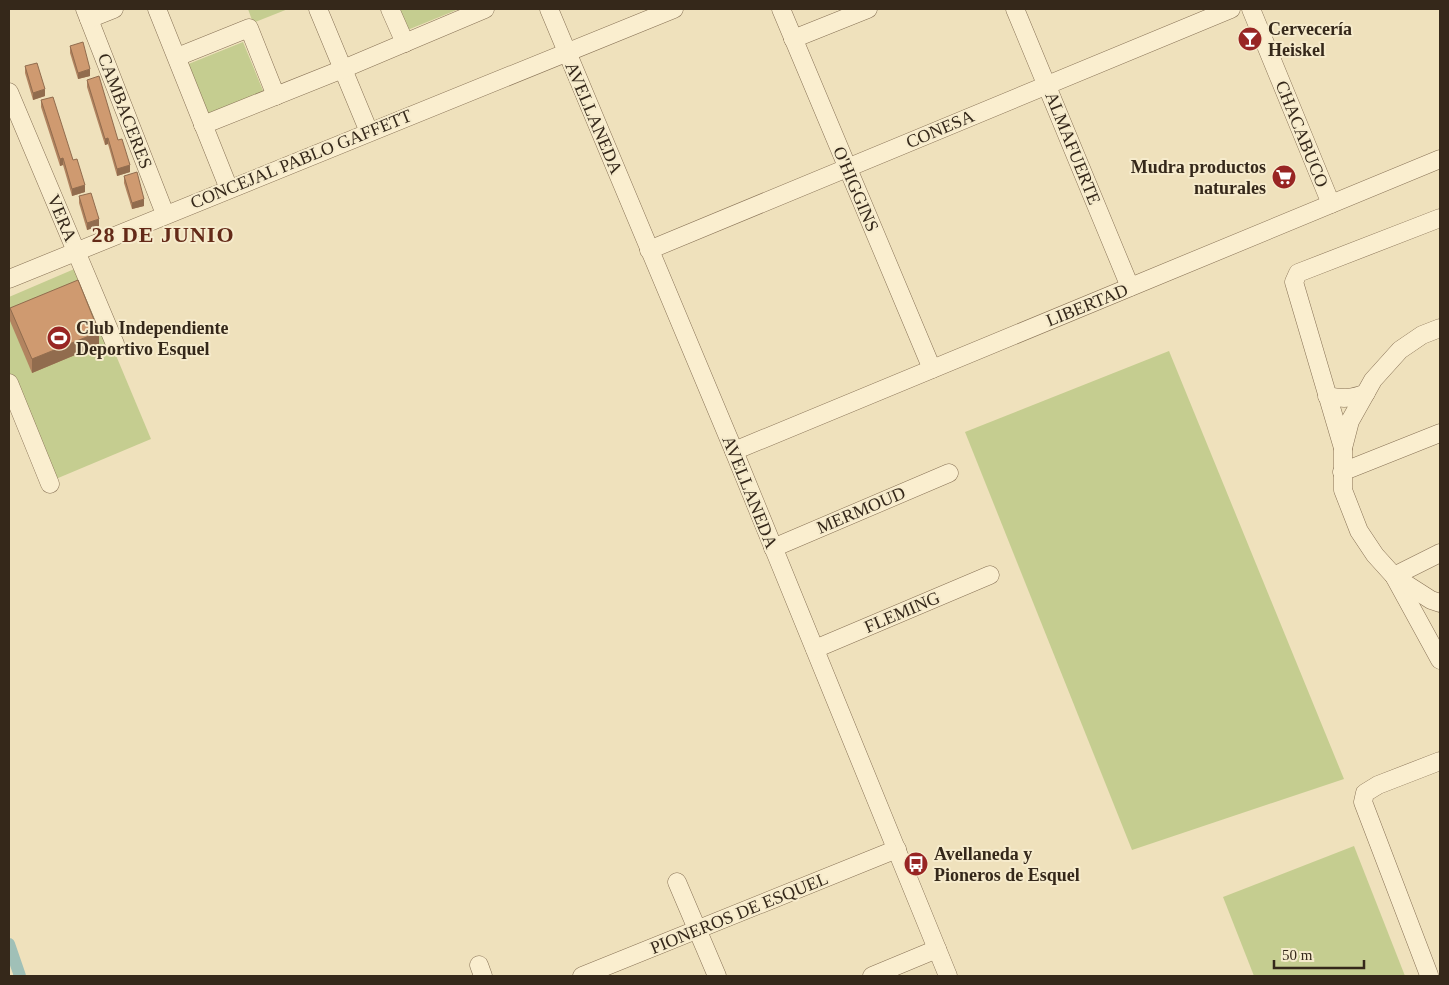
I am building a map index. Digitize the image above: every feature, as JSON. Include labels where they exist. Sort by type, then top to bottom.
[{"type":"street","points":[[87,14],[114,9]]},
{"type":"street","points":[[157,9],[229,188]]},
{"type":"street","points":[[318,9],[369,132]]},
{"type":"street","points":[[390,9],[405,43]]},
{"type":"street","name":"AVELLANEDA","points":[[549,9],[734,451],[948,976]]},
{"type":"street","name":"CONCEJAL PABLO GAFFETT","points":[[9,279],[229,188],[674,9]]},
{"type":"street","name":"O'HIGGINS","points":[[781,9],[932,369]]},
{"type":"street","points":[[793,39],[868,9]]},
{"type":"street","name":"ALMAFUERTE","points":[[1015,9],[1130,287]]},
{"type":"street","name":"CONESA","points":[[649,250],[1231,9]]},
{"type":"street","name":"CHACABUCO","points":[[1251,9],[1331,204]]},
{"type":"street","points":[[203,125],[405,43],[476,10]]},
{"type":"street","name":"CAMBACERES","points":[[87,14],[165,214]]},
{"type":"street","points":[[176,57],[249,28],[276,96]]},
{"type":"street","name":"VERA","points":[[9,92],[116,344]]},
{"type":"street","name":"LIBERTAD","points":[[734,451],[1440,159]]},
{"type":"street","points":[[1440,218],[1298,273],[1294,282],[1342,448],[1343,490],[1359,531],[1375,555],[1394,576],[1440,660]]},
{"type":"street","points":[[1342,448],[1350,421],[1373,380],[1400,350],[1422,335],[1440,328]]},
{"type":"street","points":[[9,383],[50,484]]},
{"type":"street","points":[[1327,396],[1341,399],[1355,398],[1366,393]]},
{"type":"street","points":[[1342,472],[1440,433]]},
{"type":"street","name":"MERMOUD","points":[[773,548],[949,473]]},
{"type":"street","points":[[1394,576],[1440,553]]},
{"type":"street","name":"FLEMING","points":[[815,649],[990,575]]},
{"type":"street","points":[[1394,576],[1431,600],[1440,602]]},
{"type":"street","points":[[1429,975],[1362,802],[1365,793],[1378,785],[1440,761]]},
{"type":"street","name":"PIONEROS DE ESQUEL","points":[[582,976],[896,849]]},
{"type":"street","points":[[677,882],[717,976]]},
{"type":"street","points":[[872,976],[937,949]]},
{"type":"green space","points":[[248,9],[288,9],[253,23]]},
{"type":"green space","points":[[396,9],[459,9],[405,31]]},
{"type":"green space","points":[[243,42],[264,93],[206,117],[186,65]]},
{"type":"green space","name":"Club Independiente Deportivo Esquel","points":[[79,267],[151,439],[51,481],[9,380],[9,297]]},
{"type":"green space","points":[[1169,351],[1344,779],[1132,850],[965,432]]},
{"type":"green space","points":[[1354,846],[1405,976],[1254,976],[1223,897]]},
{"type":"building","points":[[83,42],[90,69],[78,73],[70,46]]},
{"type":"building","points":[[37,63],[45,89],[33,93],[25,66]]},
{"type":"building","points":[[99,76],[118,140],[122,139],[130,165],[117,169],[108,138],[105,139],[87,80]]},
{"type":"building","points":[[53,97],[73,160],[77,159],[85,185],[72,189],[63,158],[60,159],[41,100]]},
{"type":"building","points":[[137,172],[144,199],[132,203],[124,176]]},
{"type":"building","points":[[91,193],[99,219],[87,223],[79,196]]},
{"type":"building","name":"Club Independiente Deportivo Esquel","points":[[78,280],[99,332],[32,359],[10,308]]},
{"type":"waterway","points":[[9,944],[20,976]]},
{"type":"place","name":"Cervecería Heiskel","points":[[1250,39]]},
{"type":"place","name":"Mudra productos naturales","points":[[1284,177]]},
{"type":"place","name":"Club Independiente Deportivo Esquel","points":[[59,338]]},
{"type":"place","name":"Avellaneda y Pioneros de Esquel","points":[[916,864]]},
{"type":"district","name":"28 DE JUNIO","points":[[163,234]]}]
